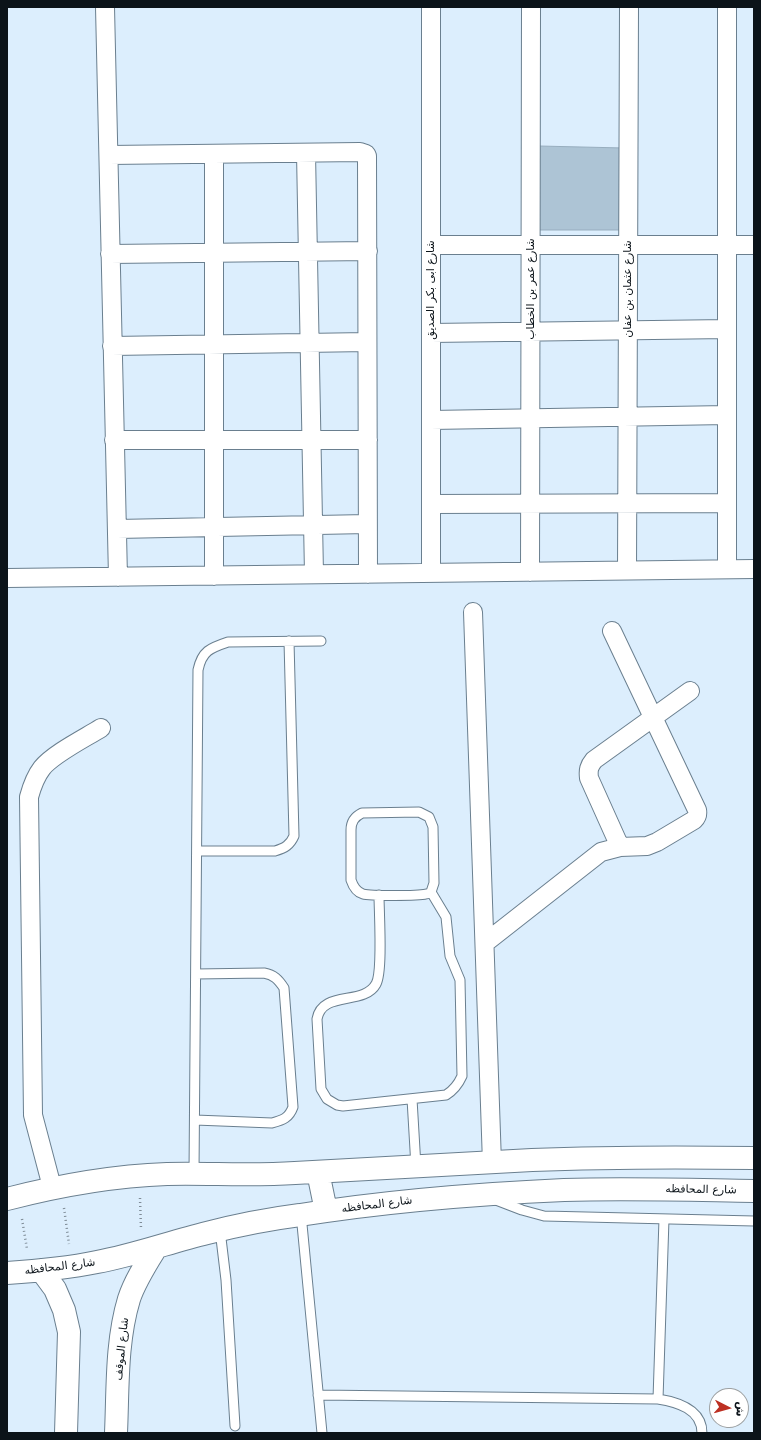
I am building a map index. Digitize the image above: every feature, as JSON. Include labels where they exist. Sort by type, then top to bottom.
[{"type":"main road","points":[[12,1197],[56,1186],[139,1175],[194,1173],[231,1175],[318,1172],[416,1166],[646,1157],[754,1158]]},
{"type":"main road","points":[[318,1172],[326,1211]]},
{"type":"main road","name":"شارع المحافظه","points":[[7,1273],[73,1267],[104,1261],[220,1230],[258,1222],[301,1214],[395,1202],[480,1194],[566,1190],[651,1189],[754,1191]]},
{"type":"main road","name":"شارع الموقف","points":[[116,1433],[119,1354],[122,1326],[130,1298],[149,1250]]},
{"type":"main road","points":[[36,1271],[55,1289],[64,1310],[69,1332],[66,1433]]},
{"type":"street","points":[[106,7],[118,577]]},
{"type":"street","name":"شارع ابى بكر الصديق","points":[[431,7],[431,573]]},
{"type":"street","name":"شارع عمر بن الخطاب","points":[[530,572],[531,7]]},
{"type":"street","name":"شارع عثمان بن عفان","points":[[627,570],[629,7]]},
{"type":"street","points":[[726,7],[727,569]]},
{"type":"street","points":[[109,155],[360,152],[366,154],[368,251],[368,574]]},
{"type":"street","points":[[306,153],[314,574]]},
{"type":"street","points":[[214,154],[214,576]]},
{"type":"street","points":[[431,245],[754,245]]},
{"type":"street","points":[[110,254],[368,251]]},
{"type":"street","points":[[431,333],[727,329]]},
{"type":"street","points":[[112,346],[367,342]]},
{"type":"street","points":[[431,420],[727,415]]},
{"type":"street","points":[[114,440],[368,440]]},
{"type":"street","points":[[431,504],[727,503]]},
{"type":"street","points":[[117,529],[367,524]]},
{"type":"street","points":[[7,578],[754,569]]},
{"type":"street","points":[[473,612],[492,1163]]},
{"type":"street","points":[[484,943],[598,855],[610,849],[647,846],[657,842],[694,820],[698,814],[612,631]]},
{"type":"street","points":[[620,847],[589,778],[588,771],[590,765],[594,760],[690,691]]},
{"type":"street","points":[[56,1186],[34,1115],[29,797],[34,781],[42,768],[54,758],[101,728]]},
{"type":"lane","points":[[197,851],[284,849],[290,844],[294,836],[289,641]]},
{"type":"lane","points":[[194,1173],[198,670],[201,658],[209,650],[228,642],[321,641]]},
{"type":"lane","points":[[420,812],[429,817],[432,826],[434,888],[431,892],[423,895],[379,895],[362,894],[353,886],[351,880],[351,824],[357,815],[362,813],[420,812]]},
{"type":"lane","points":[[379,895],[379,973],[375,986],[364,993],[325,1004],[318,1013],[317,1019],[321,1089],[327,1099],[337,1105],[343,1106],[446,1095],[456,1088],[462,1076],[460,980],[450,956],[446,917],[431,892]]},
{"type":"lane","points":[[195,1120],[272,1122],[283,1120],[290,1115],[293,1107],[284,988],[279,981],[273,975],[264,973],[196,974]]},
{"type":"lane","points":[[412,1099],[416,1166]]},
{"type":"lane","points":[[480,1194],[522,1210],[544,1216],[754,1221]]},
{"type":"lane","points":[[301,1214],[322,1433]]},
{"type":"lane","points":[[658,1399],[664,1219]]},
{"type":"lane","points":[[220,1230],[227,1287],[235,1426]]},
{"type":"lane","points":[[318,1396],[658,1399],[684,1405],[695,1414],[702,1427],[702,1433]]},
{"type":"path","points":[[139,1175],[149,1250]]},
{"type":"path","points":[[56,1186],[73,1267]]},
{"type":"path","points":[[12,1197],[36,1271]]},
{"type":"building","points":[[539,146],[624,148],[622,230],[538,230]]}]
